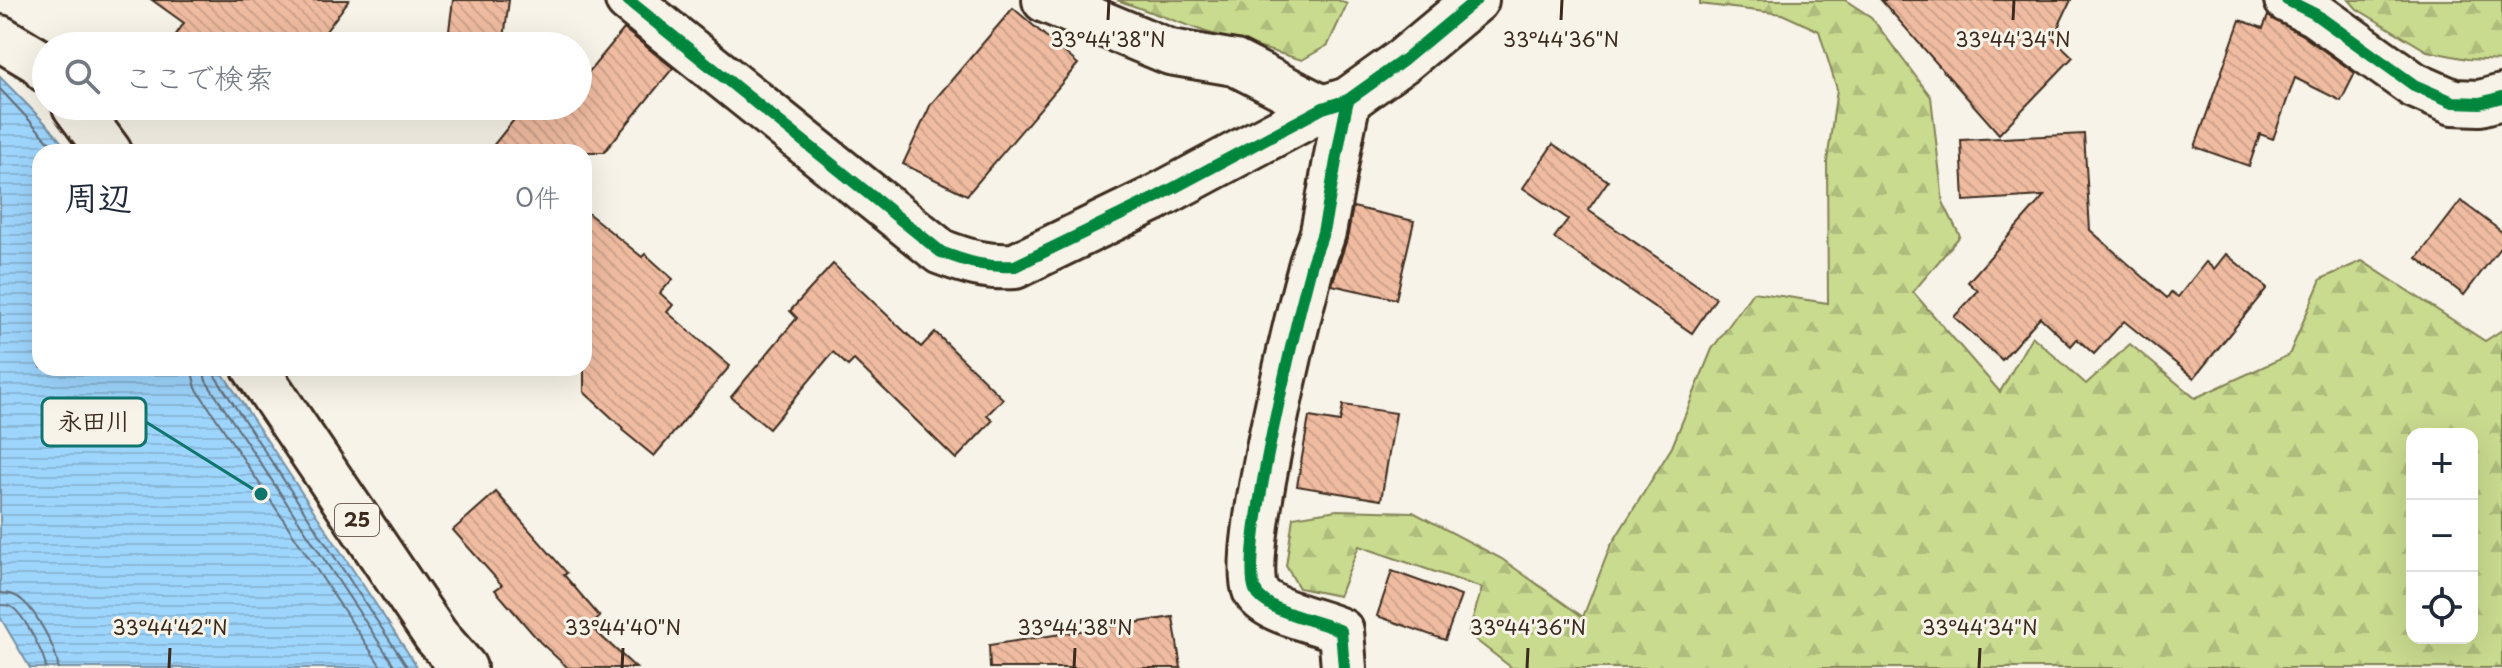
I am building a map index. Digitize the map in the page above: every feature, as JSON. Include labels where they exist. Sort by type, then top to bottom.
[{"type":"street","points":[[628,0],[941,252],[971,264],[992,268],[1015,266],[1336,104],[1404,60],[1476,0]]},
{"type":"street","points":[[1045,0],[1170,52],[1235,63],[1336,104]]},
{"type":"street","points":[[2287,0],[2326,21],[2414,85],[2453,102],[2480,103],[2502,97]]},
{"type":"street","points":[[0,38],[32,57]]},
{"type":"street","points":[[1336,104],[1337,149],[1323,234],[1312,263],[1282,391],[1252,561],[1255,589],[1269,606],[1341,631],[1344,668]]},
{"type":"street","points":[[85,120],[103,144]]},
{"type":"street","name":"25","points":[[260,376],[436,636],[464,668]]},
{"type":"green space","points":[[1117,0],[1338,0],[1347,4],[1328,45],[1302,60],[1206,32]]},
{"type":"green space","points":[[1700,0],[1845,0],[1871,17],[1931,97],[1943,202],[1960,236],[1913,292],[2000,392],[2032,336],[2086,384],[2130,344],[2195,398],[2289,355],[2321,279],[2362,261],[2485,341],[2502,330],[2502,668],[1512,668],[1468,634],[1482,588],[1359,546],[1339,596],[1299,588],[1286,566],[1293,517],[1337,510],[1413,512],[1502,559],[1583,617],[1610,547],[1672,447],[1712,349],[1753,292],[1828,303],[1827,162],[1837,89],[1819,31],[1782,14],[1700,4]]},
{"type":"green space","points":[[2349,0],[2502,0],[2502,61],[2467,59],[2427,51],[2357,9]]},
{"type":"water","points":[[0,77],[32,110],[32,120],[42,120],[63,144],[32,144],[32,376],[224,376],[418,668],[30,668],[0,617]]},
{"type":"building","points":[[152,0],[349,0],[325,32],[178,32],[184,23]]},
{"type":"building","points":[[453,0],[509,0],[505,32],[449,32]]},
{"type":"building","points":[[1881,0],[2071,0],[2053,38],[2073,57],[1999,134]]},
{"type":"building","points":[[1013,8],[1078,64],[967,195],[903,164],[931,104]]},
{"type":"building","points":[[2268,16],[2302,35],[2355,73],[2341,101],[2295,78],[2273,139],[2260,134],[2249,166],[2195,147],[2240,20],[2263,28]]},
{"type":"building","points":[[624,29],[673,68],[604,152],[592,152],[592,144],[494,144],[514,120],[592,120],[592,68]]},
{"type":"building","points":[[2084,134],[2090,230],[2167,298],[2171,292],[2178,297],[2206,262],[2214,269],[2226,254],[2267,288],[2194,378],[2124,321],[2094,354],[2077,339],[2071,346],[2040,317],[2002,360],[1954,317],[1978,291],[1968,282],[2044,196],[1964,201],[1961,140]]},
{"type":"building","points":[[1553,144],[1608,181],[1588,210],[1716,298],[1692,333],[1554,238],[1568,219],[1523,188]]},
{"type":"building","points":[[2461,201],[2502,232],[2502,245],[2464,295],[2417,258]]},
{"type":"building","points":[[1353,207],[1414,221],[1396,299],[1332,285],[1347,239]]},
{"type":"building","points":[[592,216],[642,257],[645,254],[673,279],[660,293],[673,305],[667,312],[730,366],[654,456],[622,430],[584,392],[584,376],[592,376]]},
{"type":"building","points":[[833,264],[921,347],[935,332],[1003,399],[987,415],[993,420],[956,459],[854,360],[848,366],[833,352],[769,429],[731,397],[797,318],[790,311]]},
{"type":"building","points":[[1343,405],[1396,413],[1381,500],[1297,486],[1309,417],[1340,422]]},
{"type":"building","points":[[496,492],[567,573],[564,575],[600,617],[590,626],[636,668],[568,668],[540,642],[495,590],[502,585],[453,530]]},
{"type":"building","points":[[1392,571],[1461,596],[1445,640],[1377,616]]},
{"type":"building","points":[[1173,617],[1181,668],[990,668],[989,645]]},
{"type":"cycle path","points":[[628,0],[941,252],[977,264],[995,266],[1015,266],[1153,199],[1323,108],[1348,100],[1404,60],[1476,0]]},
{"type":"cycle path","points":[[2287,0],[2315,14],[2414,85],[2453,102],[2480,103],[2502,97]]},
{"type":"cycle path","points":[[1344,668],[1341,631],[1270,605],[1255,590],[1252,568],[1255,531],[1272,433],[1304,293],[1323,232],[1348,100]]},
{"type":"place","name":"永田川","points":[[261,494]]}]
